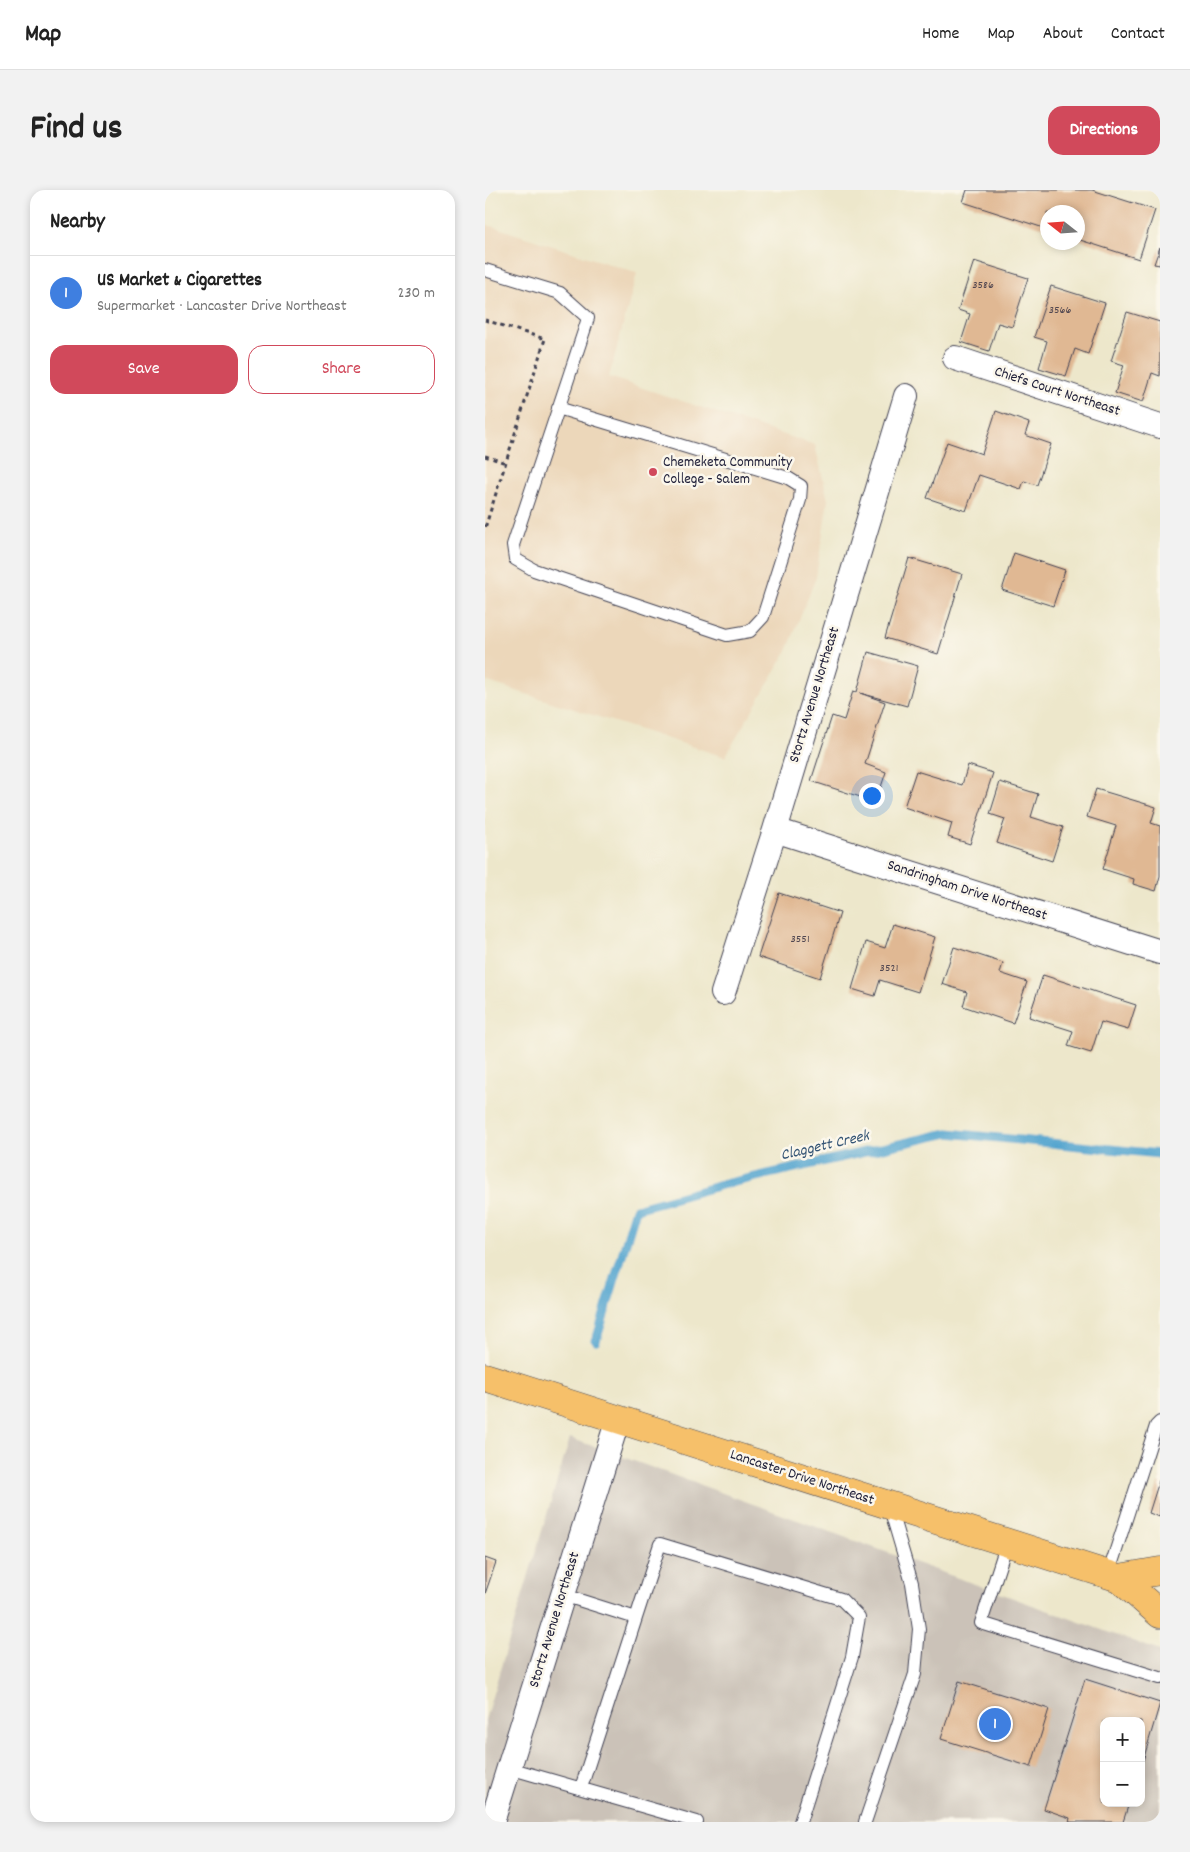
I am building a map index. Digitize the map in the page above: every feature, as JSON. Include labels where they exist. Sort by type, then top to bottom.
[{"type":"main road","name":"Lancaster Drive Northeast","points":[[485,1377],[1114,1577],[1160,1614]]},
{"type":"main road","name":"Lancaster Drive Northeast","points":[[1114,1577],[1160,1571]]},
{"type":"street","name":"Chiefs Court Northeast","points":[[955,358],[1160,426]]},
{"type":"street","name":"Stortz Avenue Northeast","points":[[723,994],[775,830],[906,396]]},
{"type":"street","name":"Sandringham Drive Northeast","points":[[775,830],[1160,952]]},
{"type":"street","name":"Stortz Avenue Northeast","points":[[492,1822],[618,1419]]},
{"type":"lane","points":[[485,270],[560,293],[588,318],[558,408],[513,545],[515,559],[534,570],[727,635],[750,632],[763,617],[800,500],[801,486],[788,478],[558,408]]},
{"type":"lane","points":[[1114,1577],[1156,1426],[1160,1422]]},
{"type":"lane","points":[[865,1822],[915,1674],[919,1629],[912,1583],[889,1505]]},
{"type":"lane","points":[[1007,1543],[981,1624],[1160,1678]]},
{"type":"lane","points":[[581,1788],[660,1544],[841,1599],[859,1617],[852,1657],[800,1822]]},
{"type":"lane","points":[[563,1594],[636,1618]]},
{"type":"lane","points":[[509,1768],[697,1822]]},
{"type":"path","points":[[485,320],[545,339],[485,528]]},
{"type":"path","points":[[485,456],[506,463]]},
{"type":"shaded area","name":"Chemeketa Community College - Salem","points":[[485,224],[637,273],[609,377],[815,445],[828,500],[816,577],[787,651],[725,757],[485,681]]},
{"type":"shaded area","points":[[570,1438],[1160,1651],[1160,1822],[485,1822],[485,1720]]},
{"type":"building","points":[[967,190],[1092,190],[1155,210],[1139,259],[1085,242],[1085,205],[1040,205],[1040,227],[963,202]]},
{"type":"building","points":[[1160,247],[1160,265],[1154,264]]},
{"type":"building","points":[[974,261],[1028,278],[1012,327],[998,323],[989,351],[961,342],[970,314],[958,310]]},
{"type":"building","points":[[1051,286],[1105,303],[1088,354],[1075,349],[1066,376],[1039,368],[1047,341],[1034,337]]},
{"type":"building","points":[[1127,312],[1160,322],[1160,376],[1152,373],[1143,402],[1115,393],[1124,365],[1111,361]]},
{"type":"building","points":[[996,411],[1029,423],[1025,435],[1051,444],[1037,485],[1024,481],[1021,489],[979,475],[966,511],[927,498],[947,442],[982,454]]},
{"type":"building","points":[[1014,553],[1065,570],[1053,606],[1002,590]]},
{"type":"building","points":[[909,558],[962,574],[938,654],[885,638]]},
{"type":"building","points":[[868,652],[918,666],[907,706],[860,693],[885,702],[865,764],[886,772],[876,802],[811,781],[832,716],[844,720],[853,691],[857,692]]},
{"type":"building","points":[[968,765],[993,773],[970,844],[948,837],[952,823],[904,807],[916,771],[962,785]]},
{"type":"building","points":[[1000,782],[1038,794],[1031,817],[1063,827],[1052,861],[997,843],[1005,819],[990,814]]},
{"type":"building","points":[[1096,789],[1156,807],[1151,823],[1160,826],[1160,876],[1156,891],[1133,884],[1134,879],[1103,869],[1116,826],[1087,817]]},
{"type":"building","points":[[779,893],[840,913],[820,978],[758,957]]},
{"type":"building","points":[[893,924],[935,937],[918,992],[880,980],[875,996],[852,989],[866,942],[885,948]]},
{"type":"building","points":[[954,947],[1003,963],[1000,973],[1027,982],[1013,1023],[963,1006],[967,992],[942,984]]},
{"type":"building","points":[[1043,975],[1136,1005],[1128,1030],[1101,1022],[1091,1053],[1068,1046],[1073,1031],[1029,1017]]},
{"type":"building","points":[[1160,1478],[1160,1517],[1149,1513]]},
{"type":"building","points":[[485,1558],[496,1562],[485,1594]]},
{"type":"building","points":[[1085,1679],[1160,1703],[1145,1754],[1145,1717],[1100,1717],[1100,1807],[1128,1807],[1123,1822],[1069,1822],[1070,1818],[1044,1809]]},
{"type":"building","points":[[959,1681],[1049,1709],[1031,1767],[941,1739]]},
{"type":"waterway","name":"Claggett Creek","points":[[596,1341],[636,1209],[725,1184],[948,1133],[1160,1154]]},
{"type":"place","name":"Chemeketa Community College - Salem","points":[[653,472]]},
{"type":"place","name":"US Market & Cigarettes","points":[[995,1724]]}]
